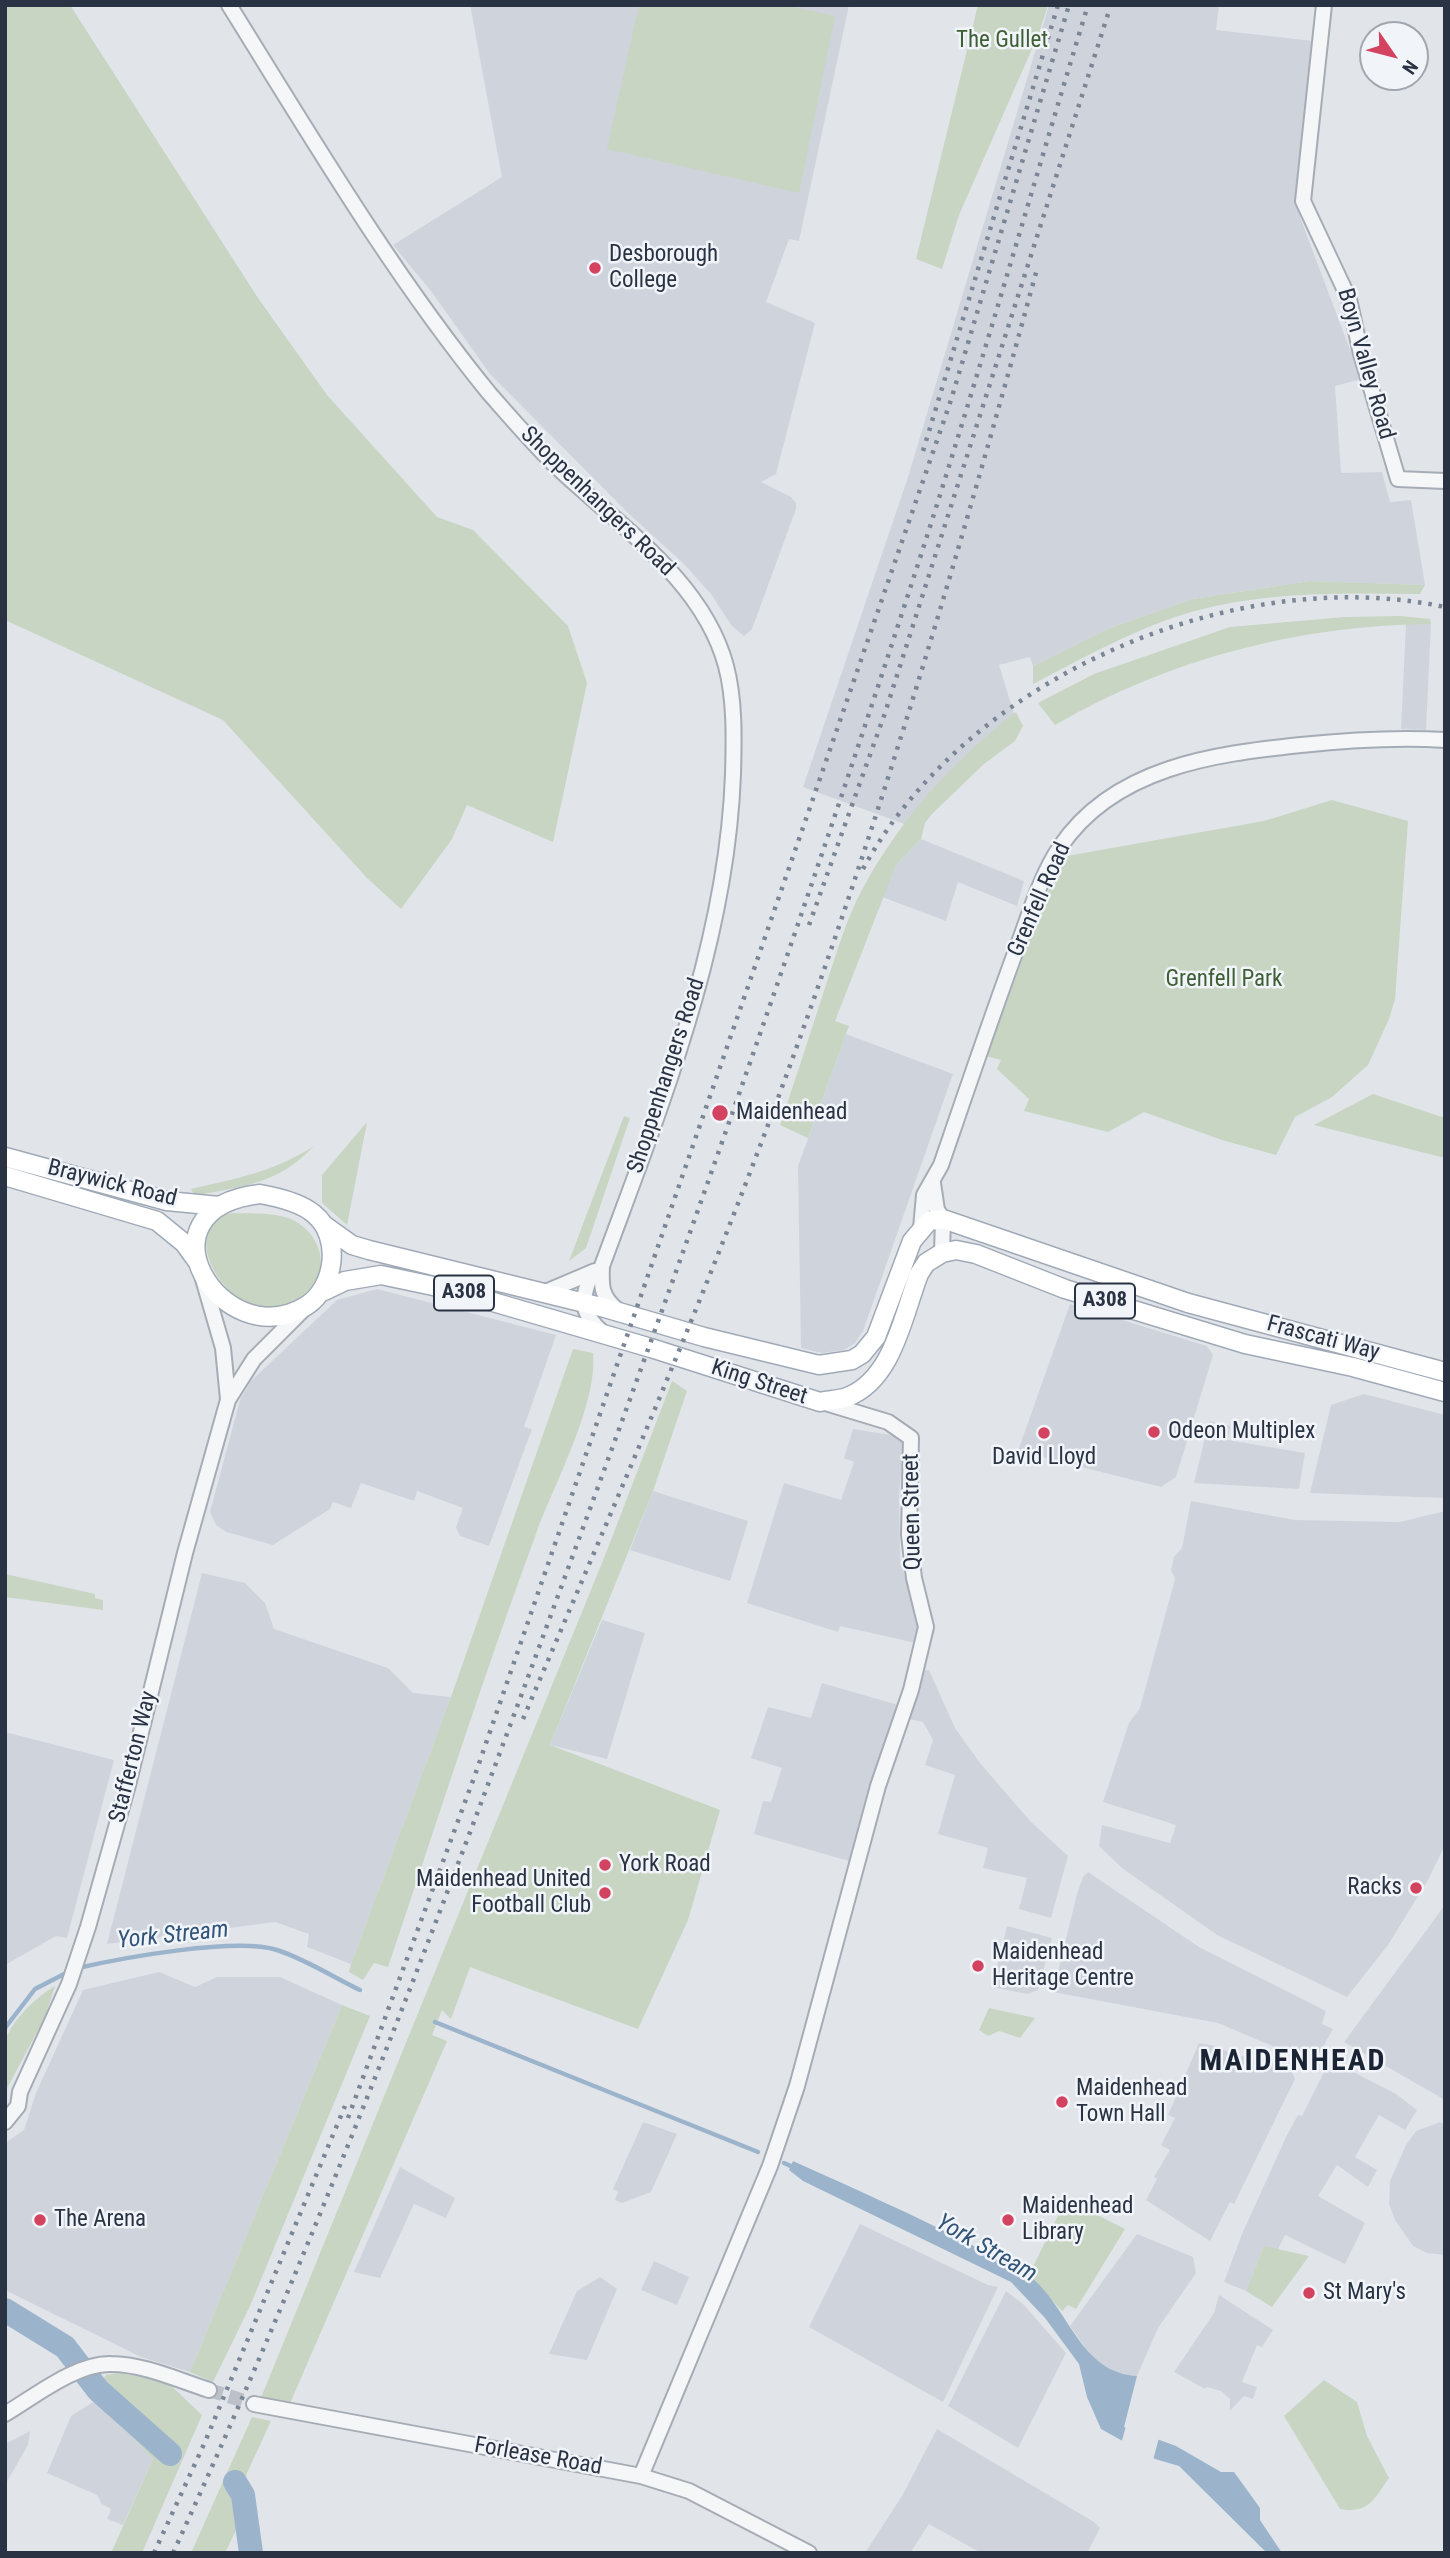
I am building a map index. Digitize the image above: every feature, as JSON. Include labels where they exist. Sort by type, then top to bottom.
[{"type":"main road","name":"Braywick Road","points":[[5,1157],[167,1201],[219,1206]]},
{"type":"main road","name":"Braywick Road","points":[[5,1176],[157,1221],[178,1238],[200,1269]]},
{"type":"main road","name":"A308","points":[[219,1206],[230,1199],[260,1194],[308,1210],[352,1245],[620,1312]]},
{"type":"main road","points":[[200,1269],[194,1248],[199,1225],[219,1206]]},
{"type":"main road","points":[[921,1228],[929,1221],[943,1219]]},
{"type":"main road","name":"Frascati Way","points":[[943,1219],[1074,1266],[1200,1306],[1445,1372]]},
{"type":"main road","points":[[324,1225],[331,1260],[324,1291]]},
{"type":"main road","name":"Grenfell Road","points":[[862,1354],[876,1337],[912,1241],[921,1228]]},
{"type":"main road","name":"Frascati Way","points":[[942,1252],[956,1250],[976,1254],[1065,1289],[1270,1352],[1353,1367],[1445,1392]]},
{"type":"main road","points":[[820,1402],[847,1397],[866,1385],[887,1361],[919,1274],[926,1263],[942,1252]]},
{"type":"main road","name":"A308","points":[[200,1269],[231,1305],[259,1317],[291,1312],[345,1281],[381,1275],[452,1290],[604,1333]]},
{"type":"main road","name":"King Street","points":[[620,1312],[704,1338],[819,1365],[852,1360],[862,1354]]},
{"type":"main road","name":"King Street","points":[[604,1333],[820,1402]]},
{"type":"street","name":"Shoppenhangers Road","points":[[229,5],[327,163],[437,325],[490,394],[555,465],[662,559],[692,599],[725,664],[734,753],[732,813],[719,894],[687,1026],[597,1269],[583,1294],[584,1303]]},
{"type":"street","name":"Boyn Valley Road","points":[[1324,5],[1303,201],[1349,299],[1361,354],[1398,479],[1445,481]]},
{"type":"street","name":"Grenfell Road","points":[[921,1228],[924,1195],[933,1183],[1036,897],[1058,849],[1099,806],[1150,775],[1189,761],[1247,750],[1350,740],[1445,740]]},
{"type":"street","points":[[933,1183],[937,1210],[943,1219],[942,1252]]},
{"type":"street","name":"Stafferton Way","points":[[200,1269],[223,1348],[228,1400]]},
{"type":"street","name":"Shoppenhangers Road","points":[[597,1269],[607,1302],[620,1312]]},
{"type":"street","points":[[540,1294],[597,1269]]},
{"type":"street","points":[[584,1303],[591,1321],[604,1333]]},
{"type":"street","name":"Stafferton Way","points":[[5,2122],[18,2106],[20,2092],[69,1984],[88,1927],[128,1785],[182,1567],[228,1400],[254,1359],[309,1304]]},
{"type":"street","name":"King Street","points":[[820,1402],[888,1422],[911,1438]]},
{"type":"street","name":"Queen Street","points":[[641,2476],[770,2166],[797,2086],[831,1954],[926,1627],[914,1578],[909,1535],[911,1438]]},
{"type":"street","points":[[5,2414],[65,2376],[109,2363],[135,2367],[209,2390]]},
{"type":"street","name":"Forlease Road","points":[[254,2403],[641,2476],[689,2491],[809,2553]]},
{"type":"shaded area","name":"Desborough College","points":[[470,5],[849,5],[799,241],[789,239],[766,302],[815,323],[776,474],[761,482],[791,497],[796,503],[796,509],[752,629],[744,636],[731,625],[711,594],[683,563],[628,513],[490,374],[431,291],[393,245],[502,177]]},
{"type":"shaded area","points":[[1049,5],[1219,5],[1216,30],[1313,41],[1300,217],[1361,379],[1335,386],[1341,473],[1382,472],[1390,502],[1411,500],[1425,585],[1310,581],[1193,599],[1110,628],[1033,666],[1030,657],[999,665],[1015,717],[907,825],[803,787],[909,474]]},
{"type":"shaded area","points":[[1406,624],[1431,624],[1426,730],[1401,729]]},
{"type":"shaded area","points":[[921,839],[1024,881],[1017,906],[958,882],[946,921],[882,897],[896,865]]},
{"type":"shaded area","points":[[846,1034],[953,1074],[863,1331],[855,1343],[844,1350],[822,1353],[801,1348],[798,1166]]},
{"type":"shaded area","points":[[377,1289],[556,1335],[524,1427],[532,1429],[489,1546],[460,1536],[456,1527],[463,1508],[417,1491],[414,1501],[361,1483],[351,1508],[333,1502],[330,1509],[273,1545],[226,1532],[216,1525],[210,1512],[240,1400],[251,1381],[337,1300]]},
{"type":"shaded area","points":[[1070,1304],[1207,1346],[1213,1355],[1176,1477],[1161,1487],[1018,1451]]},
{"type":"shaded area","points":[[1364,1394],[1445,1415],[1445,1498],[1310,1493],[1331,1405]]},
{"type":"shaded area","points":[[1209,1421],[1230,1426],[1228,1440],[1305,1453],[1299,1489],[1194,1483]]},
{"type":"shaded area","points":[[853,1429],[904,1437],[899,1495],[900,1559],[920,1628],[916,1643],[840,1626],[838,1632],[747,1603],[784,1483],[841,1500],[854,1462],[844,1458]]},
{"type":"shaded area","points":[[653,1491],[748,1521],[730,1581],[630,1550]]},
{"type":"shaded area","points":[[1191,1501],[1295,1520],[1400,1522],[1445,1511],[1445,1845],[1428,1880],[1388,1945],[1347,1997],[1217,1935],[1122,1868],[1099,1846],[1102,1825],[1170,1843],[1176,1825],[1103,1802],[1129,1723],[1140,1708],[1175,1579],[1171,1570],[1174,1557],[1182,1548]]},
{"type":"shaded area","points":[[202,1573],[245,1583],[265,1603],[274,1629],[388,1668],[413,1693],[451,1697],[351,1964],[307,1947],[309,1934],[275,1922],[107,1944]]},
{"type":"shaded area","points":[[602,1620],[645,1633],[607,1759],[550,1745]]},
{"type":"shaded area","points":[[929,1670],[955,1728],[980,1763],[1030,1821],[1068,1856],[1051,1918],[1019,1909],[1027,1878],[983,1868],[988,1848],[938,1834],[955,1775],[925,1765],[933,1740],[923,1722],[909,1719],[922,1671]]},
{"type":"shaded area","points":[[822,1683],[898,1705],[849,1861],[754,1834],[763,1801],[771,1802],[782,1768],[751,1758],[768,1707],[811,1718]]},
{"type":"shaded area","points":[[5,1732],[114,1760],[67,1938],[56,1936],[5,1965]]},
{"type":"shaded area","points":[[1088,1872],[1199,1947],[1326,2011],[1322,2024],[1333,2029],[1320,2052],[1310,2048],[1303,2059],[1218,2023],[1053,1992],[1077,1894],[1083,1877]]},
{"type":"shaded area","points":[[1445,1905],[1445,2100],[1344,2042]]},
{"type":"shaded area","points":[[1007,1926],[1052,1938],[1038,1990],[1027,1994],[992,1987]]},
{"type":"shaded area","points":[[159,1972],[195,1987],[217,1977],[280,1977],[342,2005],[190,2372],[141,2357],[5,2290],[5,2143],[24,2130],[36,2093],[83,1990]]},
{"type":"shaded area","points":[[1199,2043],[1215,2046],[1237,2056],[1264,2058],[1292,2072],[1295,2079],[1234,2204],[1230,2202],[1210,2241],[1146,2200],[1157,2179],[1154,2177],[1170,2150],[1161,2145],[1175,2118],[1168,2115]]},
{"type":"shaded area","points":[[1330,2060],[1396,2094],[1417,2110],[1405,2130],[1379,2115],[1355,2157],[1377,2170],[1368,2187],[1337,2165],[1318,2196],[1365,2223],[1345,2264],[1285,2235],[1277,2251],[1264,2246],[1246,2291],[1224,2282],[1242,2234],[1287,2135],[1298,2115],[1302,2116]]},
{"type":"shaded area","points":[[643,2122],[677,2134],[651,2192],[622,2203],[615,2200],[618,2192],[613,2189]]},
{"type":"shaded area","points":[[1440,2122],[1445,2125],[1445,2255],[1427,2253],[1413,2246],[1395,2220],[1389,2204],[1390,2181],[1406,2145],[1416,2131]]},
{"type":"shaded area","points":[[400,2167],[455,2198],[446,2218],[414,2204],[380,2278],[354,2272]]},
{"type":"shaded area","points":[[860,2224],[988,2285],[998,2287],[943,2402],[809,2327]]},
{"type":"shaded area","points":[[1137,2234],[1193,2257],[1196,2273],[1158,2328],[1137,2376],[1121,2375],[1094,2360],[1070,2326]]},
{"type":"shaded area","points":[[654,2261],[689,2277],[677,2305],[641,2290]]},
{"type":"shaded area","points":[[600,2277],[617,2289],[587,2360],[549,2354],[577,2291]]},
{"type":"shaded area","points":[[1006,2291],[1023,2304],[1066,2353],[1018,2448],[948,2406]]},
{"type":"shaded area","points":[[1219,2295],[1273,2330],[1262,2347],[1257,2345],[1242,2382],[1257,2387],[1253,2399],[1244,2396],[1230,2411],[1230,2399],[1221,2391],[1207,2387],[1205,2389],[1174,2372],[1214,2313]]},
{"type":"shaded area","points":[[98,2399],[153,2459],[123,2525],[107,2519],[111,2509],[102,2504],[97,2495],[47,2473],[71,2416]]},
{"type":"shaded area","points":[[937,2429],[1094,2522],[1100,2528],[1087,2553],[981,2553],[929,2524],[910,2553],[865,2553],[902,2496]]},
{"type":"shaded area","points":[[30,2431],[28,2445],[5,2485],[5,2444]]},
{"type":"green space","points":[[5,5],[70,5],[258,298],[327,395],[437,517],[473,530],[568,626],[587,683],[553,842],[467,805],[452,839],[401,909],[367,878],[223,720],[5,620]]},
{"type":"green space","points":[[639,5],[783,5],[835,16],[799,193],[607,149]]},
{"type":"green space","name":"The Gullet","points":[[978,5],[1048,5],[1039,33],[959,215],[942,269],[916,259]]},
{"type":"green space","points":[[1310,581],[1425,585],[1420,594],[1278,597],[1223,604],[1195,611],[1132,634],[1033,684],[1033,666],[1110,628],[1193,599]]},
{"type":"green space","points":[[1400,616],[1430,619],[1431,624],[1333,631],[1236,650],[1143,682],[1055,725],[1038,703],[1094,674],[1230,627],[1345,617]]},
{"type":"green space","points":[[1016,712],[1023,726],[1015,741],[984,764],[932,814],[925,823],[921,839],[896,865],[835,1021],[849,1026],[808,1138],[780,1125],[842,937],[863,888],[894,838],[930,792],[971,750]]},
{"type":"green space","name":"Grenfell Park","points":[[1332,800],[1408,821],[1395,999],[1368,1065],[1332,1097],[1295,1117],[1276,1155],[1222,1140],[1144,1112],[1108,1132],[1024,1111],[1029,1099],[997,1069],[1001,1060],[986,1056],[1061,857],[1264,821]]},
{"type":"green space","points":[[1373,1094],[1445,1118],[1445,1158],[1314,1125]]},
{"type":"green space","points":[[624,1116],[630,1118],[586,1248],[569,1261]]},
{"type":"green space","points":[[367,1122],[347,1225],[322,1203],[322,1175]]},
{"type":"green space","points":[[314,1146],[287,1169],[259,1182],[195,1196],[191,1189],[269,1168]]},
{"type":"green space","points":[[233,1213],[286,1217],[301,1225],[312,1236],[321,1260],[314,1284],[306,1293],[281,1306],[259,1306],[240,1298],[224,1285],[213,1268],[207,1250],[208,1233],[216,1220]]},
{"type":"green space","points":[[573,1349],[593,1353],[593,1373],[582,1419],[516,1588],[388,1967],[374,1963],[363,1980],[349,1972],[351,1964],[451,1697]]},
{"type":"green space","points":[[672,1381],[687,1391],[653,1491],[550,1745],[720,1810],[688,1920],[638,2029],[470,1967],[451,2019],[442,2010],[432,2035],[447,2041],[288,2408],[258,2405],[606,1553]]},
{"type":"green space","points":[[5,1574],[95,1594],[95,1598],[103,1600],[103,1610],[5,1597]]},
{"type":"green space","points":[[55,1986],[45,2017],[5,2092],[4,2055],[7,2035],[25,2011]]},
{"type":"green space","points":[[342,2005],[370,2016],[250,2306],[213,2382],[190,2372]]},
{"type":"green space","points":[[989,2008],[1035,2018],[1020,2038],[999,2031],[988,2036],[979,2030]]},
{"type":"green space","points":[[1066,2199],[1125,2229],[1076,2309],[1068,2305],[1062,2311],[1029,2275]]},
{"type":"green space","points":[[1264,2246],[1309,2256],[1272,2307],[1246,2291]]},
{"type":"green space","points":[[118,2373],[165,2380],[202,2415],[142,2553],[111,2553],[153,2459],[98,2399],[101,2382],[106,2375]]},
{"type":"green space","points":[[1324,2380],[1357,2402],[1367,2436],[1389,2478],[1370,2503],[1358,2509],[1340,2509],[1284,2416]]},
{"type":"green space","points":[[252,2417],[271,2421],[247,2473],[237,2528],[225,2553],[191,2553]]},
{"type":"water","name":"York Stream","points":[[793,2161],[950,2234],[1012,2265],[1033,2279],[1046,2292],[1089,2352],[1102,2364],[1118,2372],[1137,2376],[1124,2427],[1176,2446],[1221,2472],[1234,2472],[1260,2508],[1260,2520],[1282,2553],[1267,2553],[1179,2466],[1155,2459],[1101,2429],[1087,2397],[1079,2364],[1045,2318],[1011,2282],[803,2181],[789,2170]]},
{"type":"pier","points":[[1126,2426],[1159,2438],[1153,2460],[1121,2444]]},
{"type":"waterway","name":"York Stream","points":[[78,1968],[178,1950],[258,1947],[277,1950],[298,1958],[360,1990]]},
{"type":"waterway","name":"York Stream","points":[[5,2028],[35,1989],[70,1971]]},
{"type":"waterway","name":"York Stream","points":[[435,2022],[758,2152]]},
{"type":"waterway","name":"York Stream","points":[[784,2163],[793,2167]]},
{"type":"waterway","points":[[5,2310],[65,2347],[98,2390],[170,2454]]},
{"type":"waterway","points":[[235,2482],[243,2495],[251,2553]]},
{"type":"tunnel","points":[[209,2390],[254,2404]]},
{"type":"railway","points":[[923,451],[1058,5]]},
{"type":"railway","points":[[348,2118],[475,1775],[951,400],[1069,5]]},
{"type":"railway","points":[[173,2553],[327,2197],[423,1956],[649,1347],[780,976],[905,604],[1088,5]]},
{"type":"railway","points":[[809,925],[885,713],[1108,14]]},
{"type":"railway","points":[[523,1719],[701,1296],[757,1154],[836,936],[942,604],[1037,269]]},
{"type":"railway","points":[[863,869],[909,801],[968,741],[1037,690],[1114,650],[1195,620],[1280,602],[1364,598],[1445,607]]},
{"type":"railway","points":[[154,2553],[205,2442],[345,2106]]},
{"type":"place","name":"Desborough College","points":[[595,268]]},
{"type":"place","name":"Maidenhead","points":[[720,1113]]},
{"type":"place","name":"Odeon Multiplex","points":[[1154,1432]]},
{"type":"place","name":"David Lloyd","points":[[1044,1433]]},
{"type":"place","name":"York Road","points":[[605,1865]]},
{"type":"place","name":"Racks","points":[[1416,1888]]},
{"type":"place","name":"Maidenhead United Football Club","points":[[605,1893]]},
{"type":"place","name":"Maidenhead Heritage Centre","points":[[978,1966]]},
{"type":"place","name":"Maidenhead Town Hall","points":[[1062,2102]]},
{"type":"place","name":"The Arena","points":[[40,2220]]},
{"type":"place","name":"Maidenhead Library","points":[[1008,2220]]},
{"type":"place","name":"St Mary's","points":[[1309,2293]]},
{"type":"district","name":"MAIDENHEAD","points":[[1293,2062]]}]
